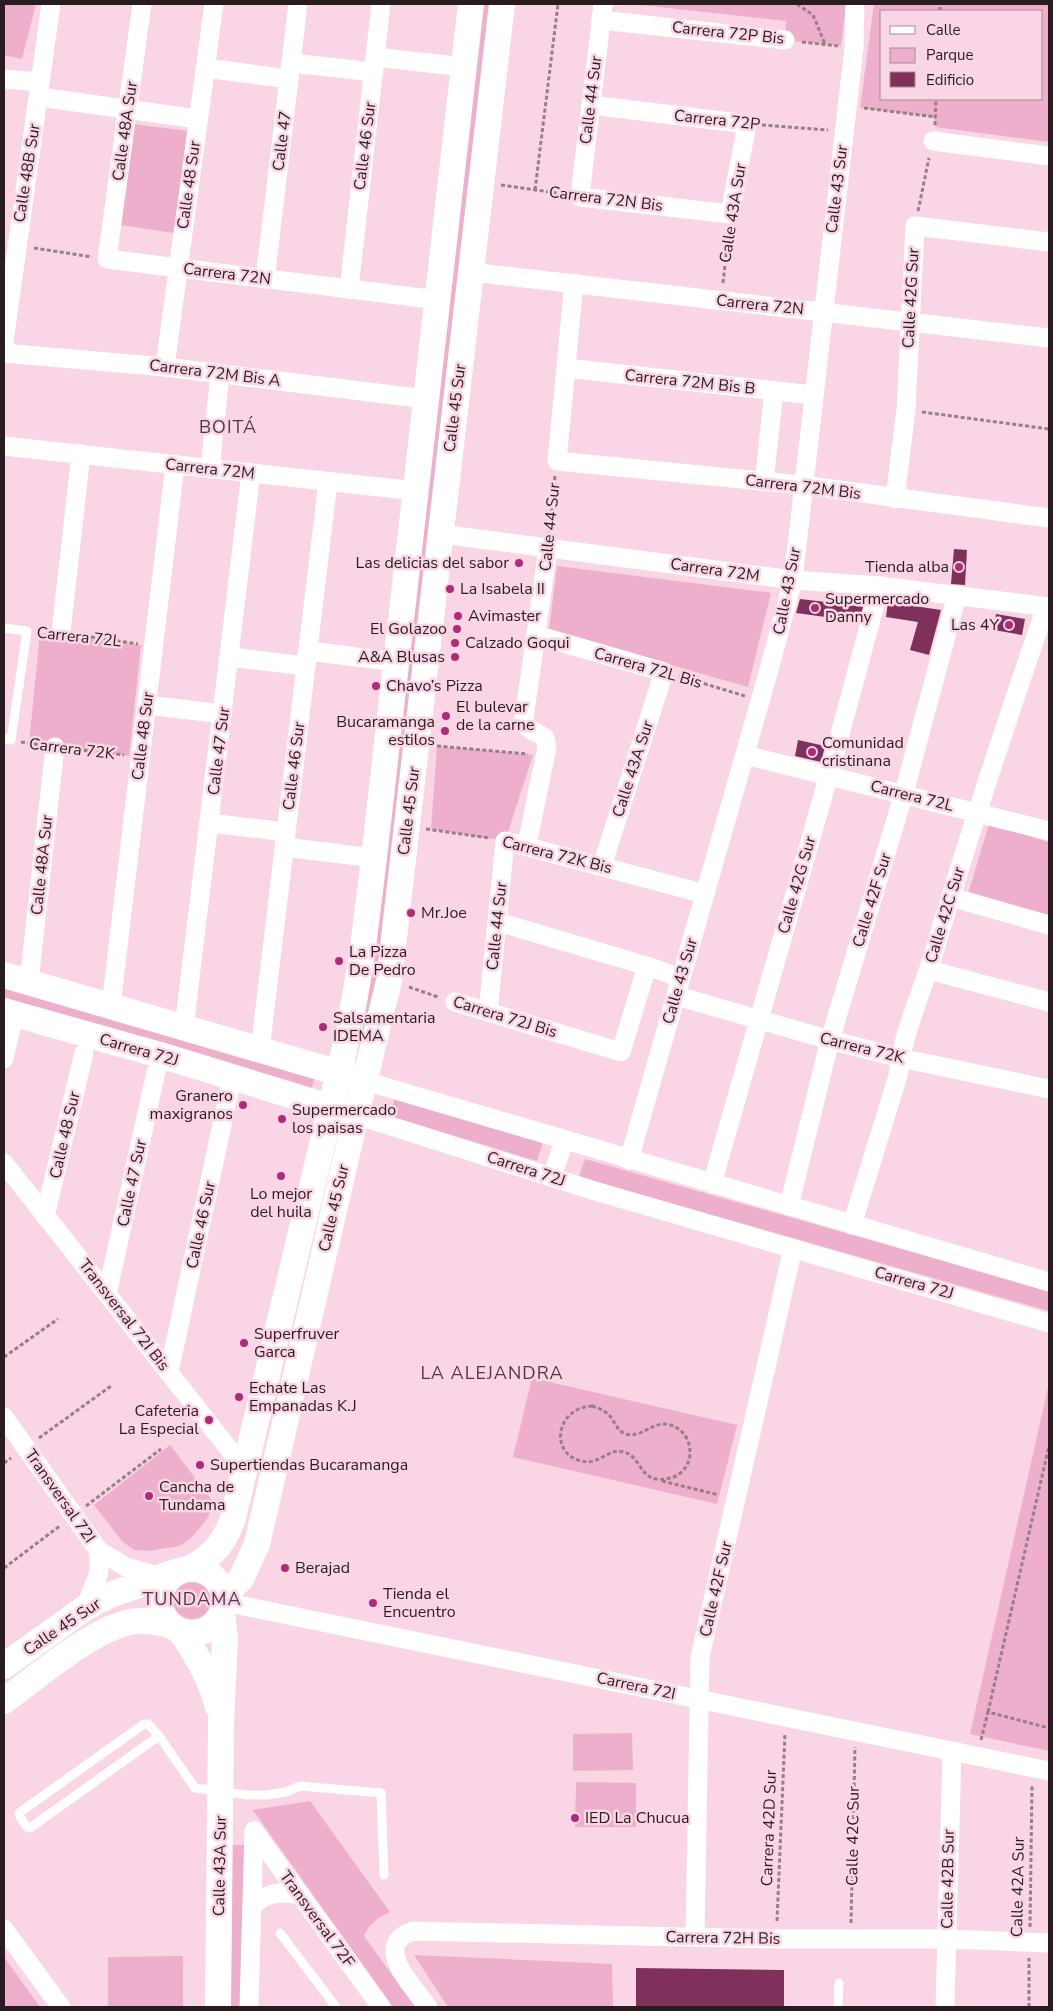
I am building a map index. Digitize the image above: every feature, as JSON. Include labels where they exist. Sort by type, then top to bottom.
[{"type":"street","name":"Calle 48B Sur","points":[[4,342],[7,280],[16,246],[51,4]]},
{"type":"street","name":"Calle 48A Sur","points":[[107,259],[142,4]]},
{"type":"street","name":"Calle 48 Sur","points":[[165,366],[214,4]]},
{"type":"street","name":"Calle 47","points":[[265,279],[298,4]]},
{"type":"street","name":"Calle 46 Sur","points":[[349,289],[381,4]]},
{"type":"street","name":"Calle 45 Sur","points":[[4,1666],[85,1608],[110,1595],[176,1572],[211,1555],[222,1544],[229,1532],[329,1107],[349,1031],[357,988],[374,858],[471,4]]},
{"type":"street","name":"Calle 45 Sur","points":[[223,1603],[241,1579],[257,1544],[389,981],[502,4]]},
{"type":"street","name":"Calle 43 Sur","points":[[629,1160],[761,700],[792,580],[854,48],[855,4]]},
{"type":"street","name":"Carrera 72P Bis","points":[[602,12],[785,40]]},
{"type":"street","name":"Calle 44 Sur","points":[[580,196],[602,12]]},
{"type":"street","points":[[205,68],[290,71],[374,64],[464,67]]},
{"type":"street","points":[[4,79],[40,90],[128,110],[198,119]]},
{"type":"street","name":"Carrera 72P","points":[[591,105],[747,124]]},
{"type":"street","name":"Calle 43A Sur","points":[[730,214],[747,124]]},
{"type":"street","points":[[933,141],[1049,156]]},
{"type":"street","name":"Carrera 72N Bis","points":[[580,196],[730,214]]},
{"type":"street","points":[[915,226],[1049,242]]},
{"type":"street","name":"Calle 42G Sur","points":[[895,498],[906,410],[915,226]]},
{"type":"street","name":"Carrera 72N","points":[[107,259],[438,300]]},
{"type":"street","name":"Carrera 72N","points":[[471,272],[1049,338]]},
{"type":"street","name":"Calle 44 Sur","points":[[557,461],[574,283]]},
{"type":"street","name":"Carrera 72M Bis A","points":[[4,353],[165,366],[426,399]]},
{"type":"street","name":"Carrera 72M Bis B","points":[[566,368],[813,395]]},
{"type":"street","points":[[210,469],[220,374]]},
{"type":"street","points":[[764,482],[774,392]]},
{"type":"street","name":"Carrera 72M","points":[[4,446],[416,491]]},
{"type":"street","points":[[60,632],[81,454]]},
{"type":"street","name":"Carrera 72M Bis","points":[[557,461],[802,485],[1049,518]]},
{"type":"street","name":"Calle 48 Sur","points":[[111,1006],[175,465]]},
{"type":"street","name":"Calle 47 Sur","points":[[184,1028],[251,474]]},
{"type":"street","name":"Calle 46 Sur","points":[[260,1050],[328,482]]},
{"type":"street","name":"Carrera 72M","points":[[441,534],[792,580],[880,586],[1048,607]]},
{"type":"street","name":"Calle 44 Sur","points":[[527,845],[547,747],[545,738],[528,729],[524,720],[548,548]]},
{"type":"street","name":"Calle 42G Sur","points":[[712,1184],[829,775],[880,586]]},
{"type":"street","name":"Calle 42F Sur","points":[[788,1206],[830,1040],[904,794],[957,595]]},
{"type":"street","name":"Calle 42C Sur","points":[[852,1224],[898,1076],[900,1058],[977,812],[1048,607]]},
{"type":"street","name":"Carrera 72L Bis","points":[[536,635],[664,672]]},
{"type":"street","points":[[230,657],[396,662]]},
{"type":"street","name":"Calle 43A Sur","points":[[602,866],[664,672]]},
{"type":"street","points":[[147,705],[223,714]]},
{"type":"street","name":"Calle 48A Sur","points":[[29,982],[55,747]]},
{"type":"street","name":"Carrera 72L","points":[[745,755],[1049,831]]},
{"type":"street","points":[[210,823],[374,858]]},
{"type":"street","name":"Calle 44 Sur","points":[[488,1012],[505,840]]},
{"type":"street","name":"Carrera 72K Bis","points":[[505,840],[705,894]]},
{"type":"street","points":[[951,897],[1049,925]]},
{"type":"street","name":"Carrera 72K","points":[[498,922],[647,966],[679,987],[758,1019],[900,1058],[1049,1089]]},
{"type":"street","name":"Carrera 72J Bis","points":[[455,1002],[621,1052],[647,966]]},
{"type":"street","points":[[929,970],[1049,1002]]},
{"type":"street","name":"Carrera 72J","points":[[4,975],[1049,1282]]},
{"type":"street","points":[[4,1059],[7,1019]]},
{"type":"street","name":"Carrera 72J","points":[[7,1019],[232,1078],[552,1177],[1049,1323]]},
{"type":"street","name":"Calle 48 Sur","points":[[45,1216],[84,1053]]},
{"type":"street","name":"Calle 47 Sur","points":[[107,1294],[156,1072]]},
{"type":"street","name":"Calle 46 Sur","points":[[169,1372],[232,1078]]},
{"type":"street","points":[[552,1177],[564,1141]]},
{"type":"street","name":"Transversal 72I Bis","points":[[4,1163],[244,1468]]},
{"type":"street","name":"Calle 42F Sur","points":[[695,1937],[700,1657],[793,1248]]},
{"type":"street","name":"Transversal 72I","points":[[4,1417],[99,1551],[126,1568],[176,1572]]},
{"type":"street","name":"Transversal 72I","points":[[85,1608],[99,1574],[99,1551]]},
{"type":"street","points":[[176,1572],[207,1573],[215,1578],[223,1603],[217,1621],[209,1628],[200,1632],[190,1633],[176,1628],[164,1617],[160,1607],[160,1596],[166,1582],[176,1572]]},
{"type":"street","name":"Calle 43A Sur","points":[[218,2005],[225,1640],[223,1603]]},
{"type":"street","name":"Carrera 72I","points":[[223,1603],[1040,1769]]},
{"type":"street","name":"Calle 45 Sur","points":[[4,1701],[93,1637],[112,1628],[138,1621],[152,1621],[176,1628]]},
{"type":"street","name":"Calle 43A Sur","points":[[176,1628],[203,1665],[213,1691],[222,1724]]},
{"type":"street","name":"Calle 42B Sur","points":[[946,2007],[952,1751]]},
{"type":"street","name":"Calle 43A Sur","points":[[249,2006],[254,1831]]},
{"type":"street","name":"Transversal 72F","points":[[254,1831],[381,2007]]},
{"type":"street","points":[[252,1906],[267,1894],[277,1892],[300,1895]]},
{"type":"street","points":[[4,1928],[61,2007]]},
{"type":"street","name":"Carrera 72H Bis","points":[[428,2007],[399,1967],[394,1956],[394,1948],[398,1938],[413,1931],[776,1939],[947,1939],[1049,1942]]},
{"type":"street","points":[[218,2005],[249,2006]]},
{"type":"lane","name":"Carrera 72L","points":[[4,628],[27,631],[7,740]]},
{"type":"lane","points":[[159,1736],[30,1828],[26,1828],[20,1818],[20,1813],[144,1724],[148,1724],[159,1736],[195,1788],[267,1795],[286,1792],[300,1786],[381,1792],[384,1875]]},
{"type":"lane","points":[[280,1933],[336,2007]]},
{"type":"lane","points":[[838,2007],[839,1983]]},
{"type":"path","points":[[535,190],[558,4]]},
{"type":"path","points":[[797,4],[813,15],[825,44]]},
{"type":"path","name":"Carrera 72P Bis","points":[[785,40],[854,48]]},
{"type":"path","name":"Calle 42G Sur","points":[[915,226],[933,141],[936,100]]},
{"type":"path","points":[[847,106],[936,117]]},
{"type":"path","name":"Carrera 72P","points":[[747,124],[844,131]]},
{"type":"path","name":"Carrera 72N Bis","points":[[481,183],[580,196]]},
{"type":"path","name":"Calle 43A Sur","points":[[720,301],[730,214]]},
{"type":"path","points":[[16,246],[107,259]]},
{"type":"path","points":[[906,410],[1049,429]]},
{"type":"path","name":"Calle 44 Sur","points":[[548,548],[557,461]]},
{"type":"path","name":"Carrera 72L","points":[[60,632],[154,646]]},
{"type":"path","name":"Carrera 72L Bis","points":[[664,672],[761,700]]},
{"type":"path","name":"Carrera 72K","points":[[7,740],[141,757]]},
{"type":"path","points":[[416,744],[544,756]]},
{"type":"path","name":"Carrera 72K Bis","points":[[407,826],[505,840]]},
{"type":"path","name":"Carrera 72J Bis","points":[[389,981],[455,1002]]},
{"type":"path","points":[[4,1357],[58,1319]]},
{"type":"path","points":[[4,1463],[111,1386]]},
{"type":"path","points":[[654,1479],[664,1480],[673,1478],[687,1466],[690,1448],[682,1432],[666,1424],[657,1424],[636,1434],[626,1434],[618,1429],[608,1414],[592,1406],[575,1410],[568,1415],[563,1423],[561,1432],[562,1442],[572,1457],[590,1462],[599,1460],[615,1451],[624,1452],[631,1455],[646,1475],[654,1479],[723,1496]]},
{"type":"path","points":[[977,1756],[1049,1446]]},
{"type":"path","points":[[988,1712],[1049,1728]]},
{"type":"path","name":"Carrera 42D Sur","points":[[776,1939],[786,1717]]},
{"type":"path","name":"Calle 42C Sur","points":[[851,1940],[855,1732]]},
{"type":"path","name":"Calle 42A Sur","points":[[1029,2007],[1030,1942],[1040,1769]]},
{"type":"green space","points":[[4,4],[36,4],[22,59],[4,55]]},
{"type":"green space","points":[[483,4],[493,4],[381,954],[360,1064],[352,1061]]},
{"type":"green space","points":[[632,4],[846,4],[841,46],[785,40],[786,21]]},
{"type":"green space","points":[[874,4],[1049,4],[1049,142],[935,127],[935,117],[860,108]]},
{"type":"green space","points":[[133,124],[195,132],[181,234],[120,225]]},
{"type":"green space","points":[[557,566],[771,593],[748,687],[549,630]]},
{"type":"green space","points":[[40,633],[141,645],[129,756],[29,743]]},
{"type":"green space","points":[[437,746],[533,755],[505,841],[431,829]]},
{"type":"green space","points":[[989,824],[1049,842],[1049,916],[968,894]]},
{"type":"green space","points":[[4,985],[315,1077],[311,1090],[4,1000]]},
{"type":"green space","points":[[395,1098],[543,1142],[537,1161],[389,1116]]},
{"type":"green space","points":[[585,1159],[1049,1291],[1049,1311],[579,1177]]},
{"type":"green space","points":[[532,1378],[737,1425],[717,1504],[513,1457]]},
{"type":"green space","points":[[1049,1383],[1049,1751],[970,1734]]},
{"type":"green space","points":[[170,1445],[214,1503],[207,1519],[194,1535],[180,1546],[148,1551],[134,1550],[123,1542],[94,1505]]},
{"type":"green space","points":[[192,1581],[199,1582],[205,1587],[210,1593],[210,1607],[205,1613],[199,1618],[192,1619],[185,1618],[179,1613],[174,1607],[173,1600],[174,1593],[179,1587],[185,1582]]},
{"type":"green space","points":[[632,1733],[633,1770],[573,1771],[573,1734]]},
{"type":"green space","points":[[576,1782],[636,1783],[636,1827],[575,1827]]},
{"type":"green space","points":[[310,1801],[390,1912],[375,1921],[364,1936],[415,2007],[393,2007],[253,1810]]},
{"type":"green space","points":[[228,1845],[245,1845],[242,2007],[225,2007]]},
{"type":"green space","points":[[414,1955],[612,1964],[613,2007],[448,2007]]},
{"type":"green space","points":[[183,1956],[183,2007],[108,2007],[108,1957]]},
{"type":"green space","points":[[4,1957],[40,2007],[4,2007]]},
{"type":"building","name":"Tienda alba","points":[[954,549],[967,550],[965,585],[951,584]]},
{"type":"building","points":[[800,599],[863,607],[859,621],[833,618],[796,613]]},
{"type":"building","points":[[888,602],[941,610],[929,655],[910,650],[918,622],[886,617]]},
{"type":"building","name":"Las 4Y","points":[[996,614],[1025,619],[1022,635],[994,630]]},
{"type":"building","name":"Comunidad cristinana","points":[[798,740],[825,746],[821,762],[795,756]]},
{"type":"building","points":[[636,1968],[784,1970],[784,2007],[636,2007]]},
{"type":"place","name":"Las delicias del sabor","points":[[519,563]]},
{"type":"place","name":"Tienda alba","points":[[959,567]]},
{"type":"place","name":"La Isabela II","points":[[450,589]]},
{"type":"place","name":"Supermercado Danny","points":[[815,608]]},
{"type":"place","name":"Avimaster","points":[[458,616]]},
{"type":"place","name":"Las 4Y","points":[[1009,625]]},
{"type":"place","name":"El Golazoo","points":[[457,629]]},
{"type":"place","name":"Calzado Goqui","points":[[455,643]]},
{"type":"place","name":"A&A Blusas","points":[[455,657]]},
{"type":"place","name":"Chavo’s Pizza","points":[[376,686]]},
{"type":"place","name":"El bulevar de la carne","points":[[446,716]]},
{"type":"place","name":"Bucaramanga estilos","points":[[445,731]]},
{"type":"place","name":"Comunidad cristinana","points":[[812,752]]},
{"type":"place","name":"Mr.Joe","points":[[411,913]]},
{"type":"place","name":"La Pizza De Pedro","points":[[339,961]]},
{"type":"place","name":"Salsamentaria IDEMA","points":[[323,1027]]},
{"type":"place","name":"Granero maxigranos","points":[[243,1105]]},
{"type":"place","name":"Supermercado los paisas","points":[[282,1119]]},
{"type":"place","name":"Lo mejor del huila","points":[[281,1176]]},
{"type":"place","name":"Superfruver Garca","points":[[244,1343]]},
{"type":"place","name":"Echate Las Empanadas K.J","points":[[239,1397]]},
{"type":"place","name":"Cafeteria La Especial","points":[[209,1420]]},
{"type":"place","name":"Supertiendas Bucaramanga","points":[[200,1465]]},
{"type":"place","name":"Cancha de Tundama","points":[[149,1496]]},
{"type":"place","name":"Berajad","points":[[285,1568]]},
{"type":"place","name":"Tienda el Encuentro","points":[[373,1603]]},
{"type":"place","name":"IED La Chucua","points":[[575,1818]]},
{"type":"district","name":"BOITÁ","points":[[228,427]]},
{"type":"district","name":"LA ALEJANDRA","points":[[492,1373]]},
{"type":"district","name":"TUNDAMA","points":[[192,1599]]}]
